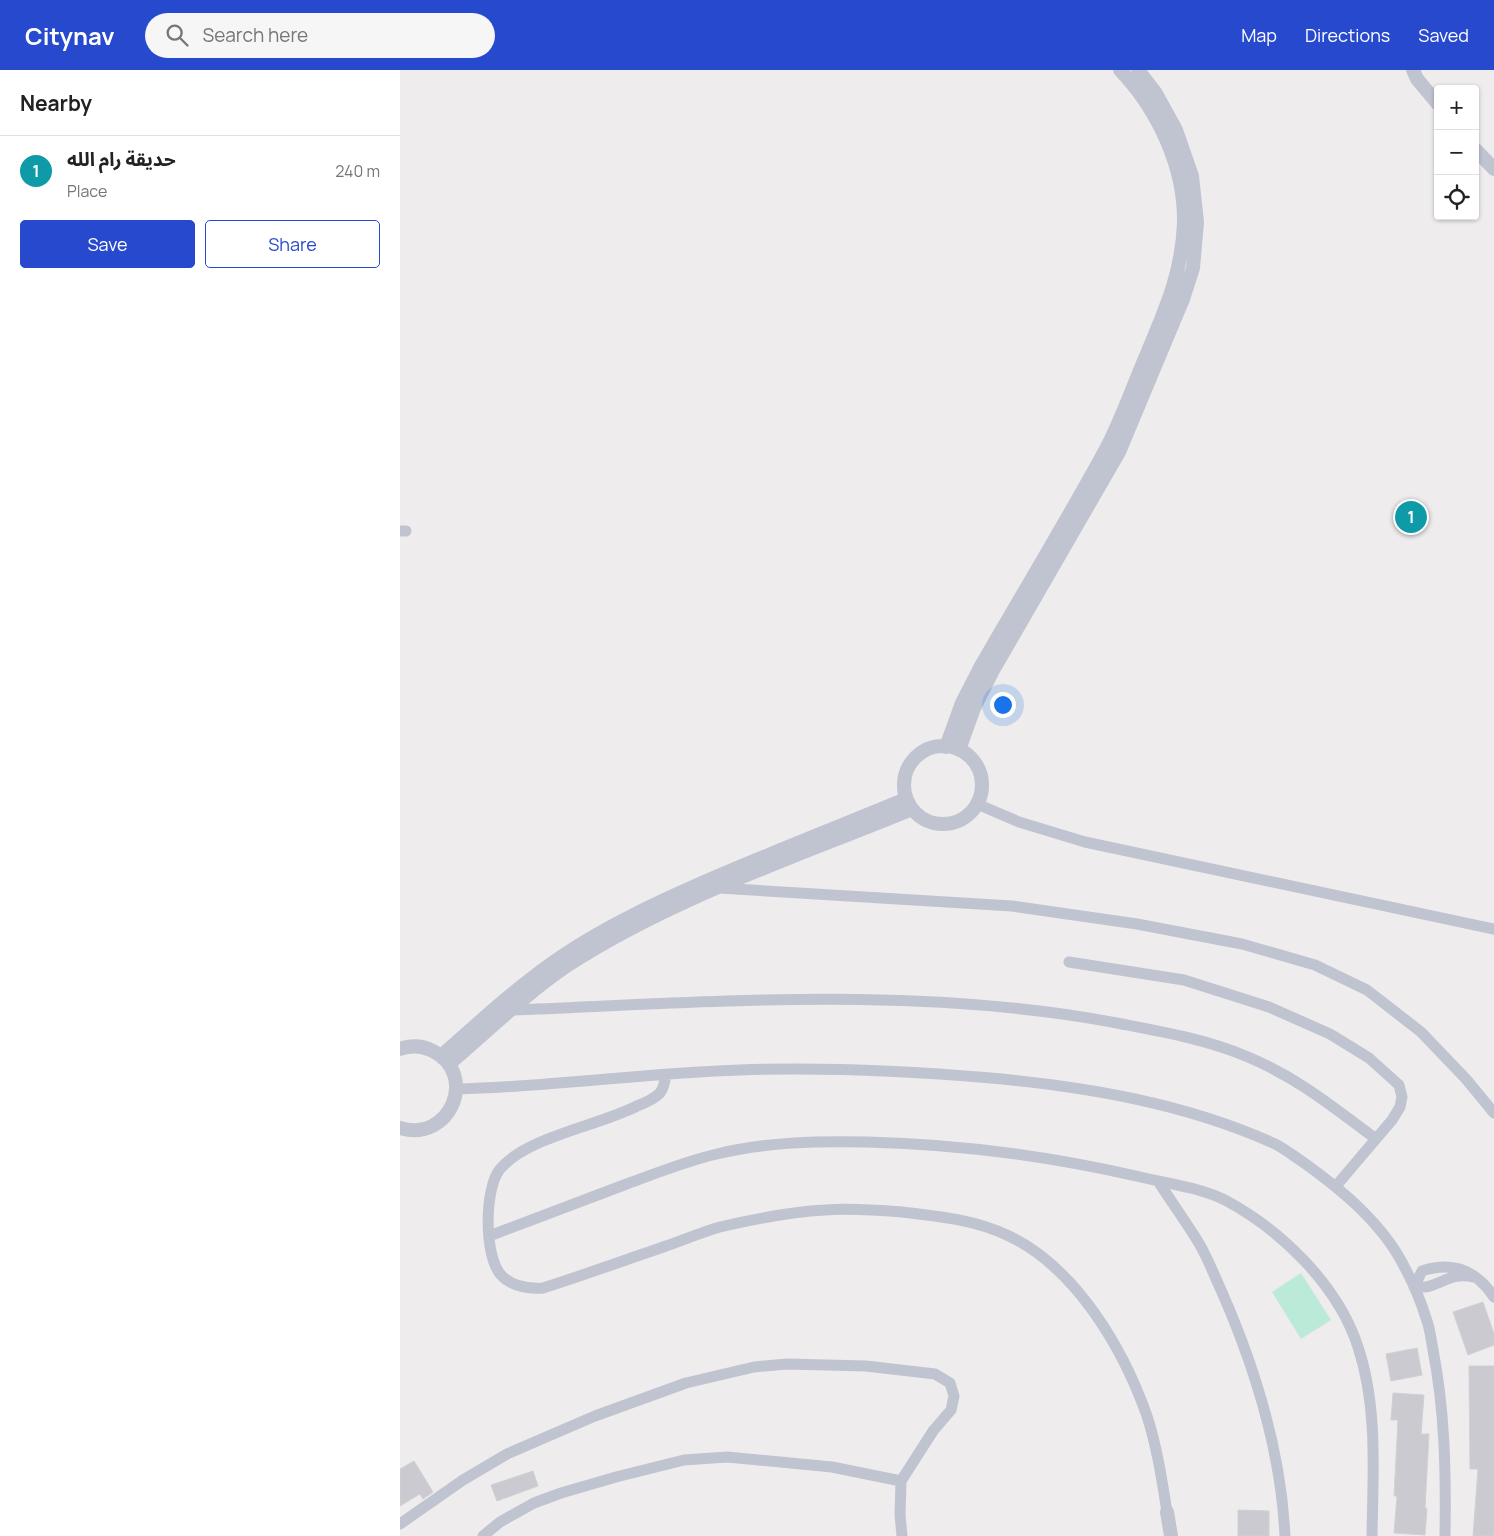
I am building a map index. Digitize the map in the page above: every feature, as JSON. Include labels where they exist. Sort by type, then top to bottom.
[{"type":"street","points":[[953,748],[962,703],[980,666],[1107,446],[1171,295],[1180,266],[1184,222],[1179,179],[1172,156],[1164,136],[1144,99],[1120,70]]},
{"type":"street","points":[[953,748],[992,672],[1119,452],[1183,299],[1193,268],[1197,222],[1192,176],[1176,130],[1155,92],[1138,70]]},
{"type":"street","points":[[1413,70],[1417,79],[1434,99]]},
{"type":"street","points":[[1479,153],[1494,169]]},
{"type":"street","points":[[934,747],[953,748],[969,757],[975,763],[981,777],[981,792],[977,804],[966,817],[952,823],[929,822],[922,818],[909,804],[904,787],[904,779],[909,765],[920,754],[934,747]]},
{"type":"street","points":[[445,1060],[567,966],[619,934],[909,804]]},
{"type":"street","points":[[445,1060],[531,980],[561,957],[613,925],[646,908],[768,855],[909,804]]},
{"type":"street","points":[[977,804],[1019,822],[1085,842],[1494,929]]},
{"type":"street","points":[[719,888],[1012,906],[1137,924],[1251,946],[1315,965],[1367,990],[1421,1032],[1466,1079],[1494,1113]]},
{"type":"street","points":[[1069,962],[1184,980],[1269,1007],[1330,1034],[1369,1058],[1399,1085],[1402,1097],[1400,1107],[1336,1186]]},
{"type":"street","points":[[512,1010],[783,1000],[878,1001],[961,1004],[1039,1011],[1097,1019],[1204,1042],[1247,1056],[1284,1074],[1314,1092],[1376,1139]]},
{"type":"street","points":[[400,1048],[412,1046],[429,1049],[445,1060],[455,1079],[456,1089],[454,1103],[439,1123],[424,1130],[415,1131],[400,1128]]},
{"type":"street","points":[[456,1089],[737,1070],[815,1069],[934,1073],[1106,1092],[1174,1108],[1234,1127],[1276,1144],[1336,1186],[1363,1212],[1391,1245],[1406,1268],[1427,1319],[1437,1371],[1446,1477],[1446,1536]]},
{"type":"street","points":[[666,1075],[660,1092],[652,1099],[626,1112],[528,1147],[500,1170],[489,1202],[489,1236],[495,1267],[502,1276],[516,1285],[532,1289],[543,1288],[718,1228],[764,1218],[825,1210],[890,1211],[936,1216],[974,1223],[1009,1236],[1049,1260],[1074,1286],[1097,1316],[1112,1341],[1134,1384],[1147,1417],[1160,1470],[1171,1536]]},
{"type":"street","points":[[489,1236],[661,1171],[716,1154],[784,1144],[821,1141],[887,1142],[972,1149],[1093,1166],[1194,1190],[1222,1199],[1260,1221],[1313,1270],[1339,1306],[1358,1345],[1368,1386],[1373,1439],[1372,1536]]},
{"type":"street","points":[[1158,1181],[1201,1246],[1237,1325],[1256,1384],[1272,1445],[1281,1488],[1284,1536]]},
{"type":"street","points":[[1414,1287],[1422,1271],[1430,1268],[1450,1266],[1467,1271],[1488,1288],[1494,1297]]},
{"type":"street","points":[[1414,1287],[1428,1287],[1455,1276],[1474,1277]]},
{"type":"street","points":[[400,1524],[463,1480],[507,1454],[595,1416],[686,1383],[754,1367],[787,1364],[866,1366],[935,1374],[950,1383],[954,1396],[951,1410],[933,1431],[901,1481],[900,1515],[902,1536]]},
{"type":"street","points":[[484,1536],[500,1522],[534,1503],[616,1477],[684,1460],[727,1458],[832,1467],[901,1481]]},
{"type":"street","points":[[1165,1536],[1167,1512]]},
{"type":"green space","points":[[1301,1273],[1331,1320],[1301,1339],[1272,1292]]},
{"type":"building","points":[[1483,1302],[1494,1334],[1494,1345],[1468,1355],[1453,1312]]},
{"type":"building","points":[[1417,1348],[1422,1375],[1391,1381],[1386,1354]]},
{"type":"building","points":[[1469,1366],[1494,1366],[1494,1536],[1473,1536],[1478,1469],[1470,1469]]},
{"type":"building","points":[[1393,1393],[1424,1395],[1421,1434],[1429,1434],[1425,1535],[1394,1533],[1397,1496],[1394,1496],[1398,1420],[1391,1420]]},
{"type":"building","points":[[414,1461],[433,1492],[423,1499],[420,1494],[400,1506],[400,1469]]},
{"type":"building","points":[[533,1471],[538,1486],[497,1501],[491,1485]]},
{"type":"building","points":[[1238,1510],[1269,1511],[1269,1536],[1238,1536]]},
{"type":"place","name":"حديقة رام الله","points":[[1411,517]]}]
